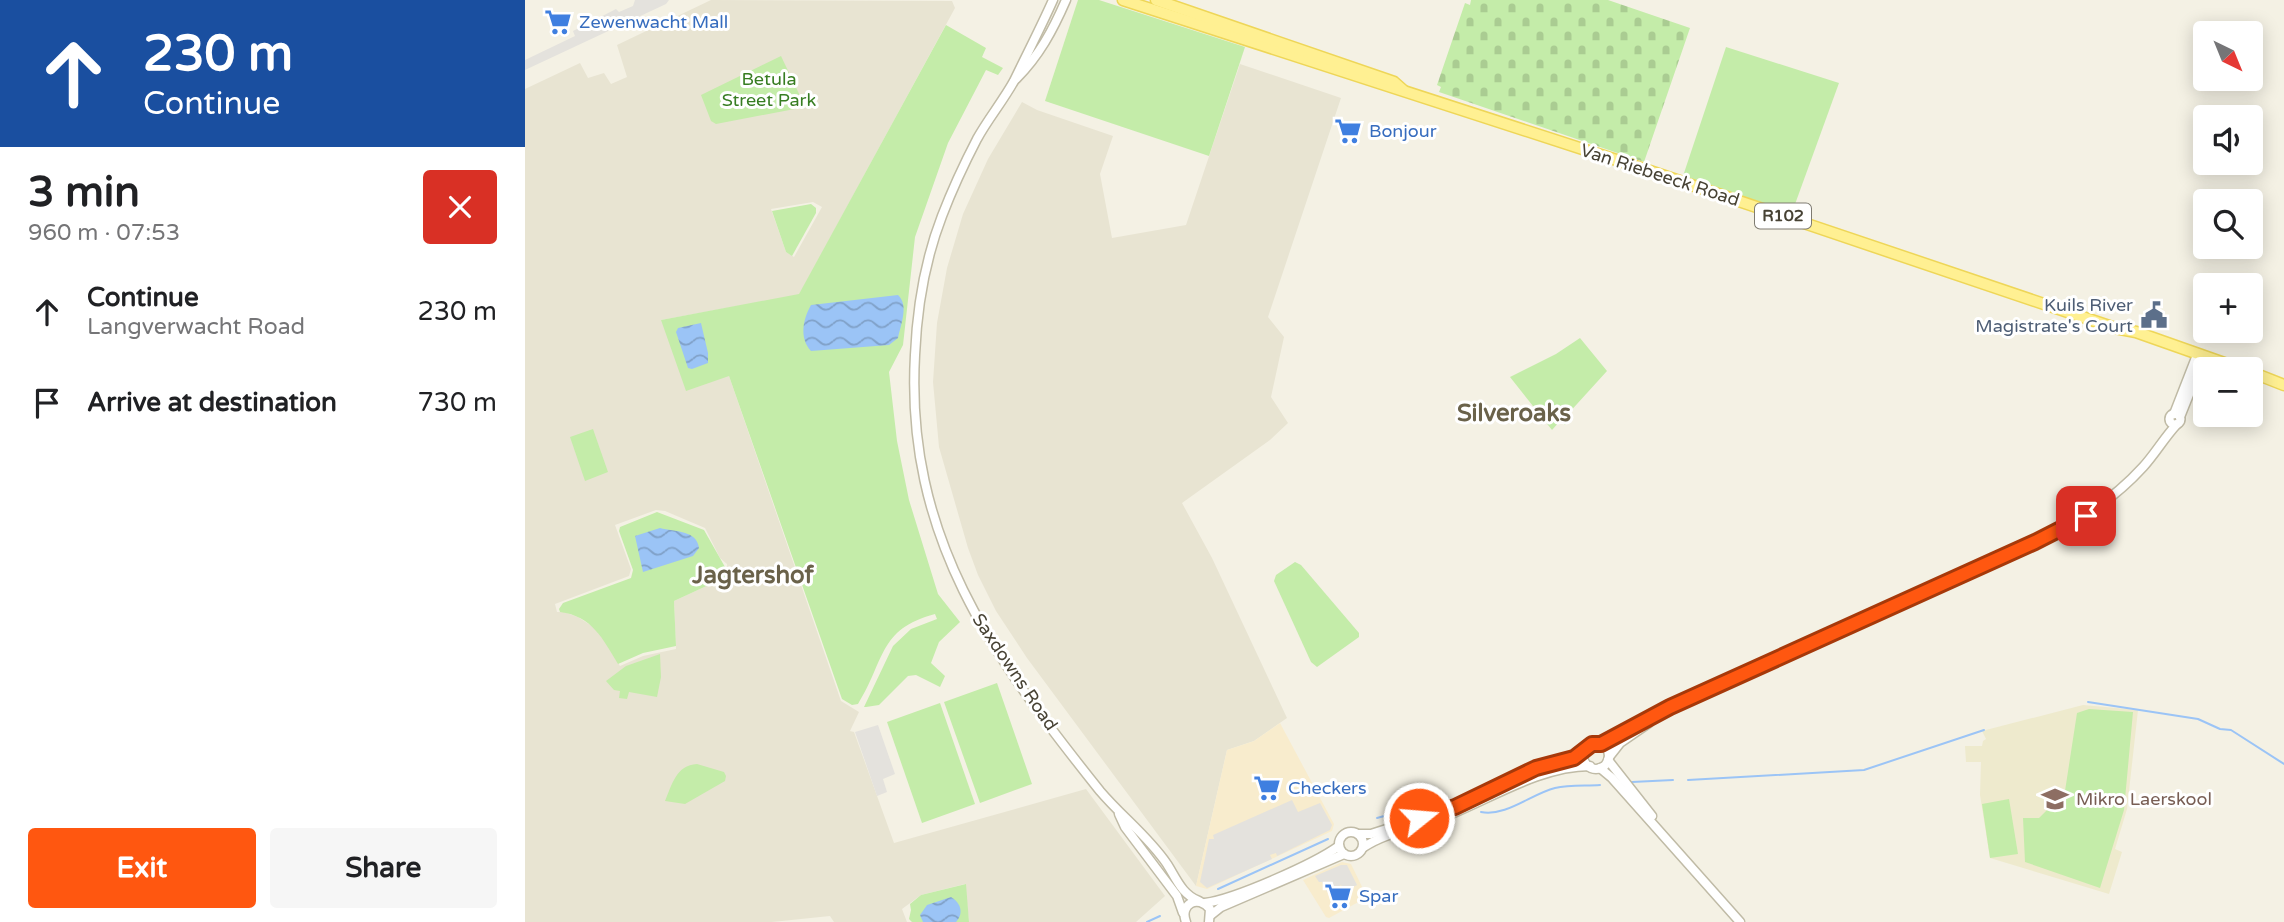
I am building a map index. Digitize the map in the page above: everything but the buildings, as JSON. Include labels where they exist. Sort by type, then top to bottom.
[{"type":"main road","name":"Van Riebeeck Road","points":[[1123,0],[1384,87],[1403,90],[2115,328],[2136,332],[2195,357]]},
{"type":"main road","name":"Van Riebeeck Road","points":[[1156,0],[1394,82],[1403,90]]},
{"type":"main road","points":[[2263,377],[2284,386]]},
{"type":"main road","points":[[2263,383],[2284,386]]},
{"type":"street","name":"Saxdowns Road","points":[[1053,0],[1014,81],[978,138],[941,217],[929,257],[916,334],[913,382],[915,426],[922,473],[933,518],[964,595],[996,650],[1177,896],[1182,919]]},
{"type":"street","name":"Saxdowns Road","points":[[1014,81],[1044,45],[1066,0]]},
{"type":"street","points":[[1341,850],[1344,834],[1371,834],[1455,807],[1536,768],[1570,760],[1592,744],[1601,744],[1662,712],[2086,516],[2127,484],[2159,446],[2175,419],[2193,376]]},
{"type":"street","points":[[1182,919],[1188,904],[1220,901],[1341,850],[1356,856],[1364,847],[1384,835],[1432,822],[1540,775],[1572,766],[1595,767],[1609,758],[1620,743],[1662,712]]},
{"type":"street","points":[[1601,744],[1669,842]]},
{"type":"street","points":[[1584,752],[1585,760],[1612,778],[1740,922]]},
{"type":"street","name":"Saxdowns Road","points":[[1117,812],[1145,835],[1181,887],[1189,896],[1202,902],[1211,920]]},
{"type":"street","points":[[1359,834],[1364,847]]},
{"type":"street","points":[[1211,920],[1221,907],[1341,850]]},
{"type":"shaded area","points":[[635,0],[669,0],[666,4],[525,70],[525,60],[575,36],[573,31],[616,9],[619,12],[633,6]]},
{"type":"shaded area","points":[[711,0],[952,1],[955,8],[799,295],[661,320],[729,376],[841,701],[859,712],[850,731],[854,732],[894,843],[1086,789],[1165,896],[1136,922],[969,922],[965,884],[921,895],[902,909],[907,922],[834,922],[830,916],[772,922],[525,922],[525,89],[580,63],[588,78],[604,73],[611,84],[627,77],[617,45]],"holes":[[[813,202],[822,207],[794,257],[786,252],[771,209]],[[656,510],[665,511],[705,528],[720,558],[727,564],[728,576],[674,601],[676,649],[643,656],[620,666],[598,630],[578,617],[557,612],[555,604],[629,576],[631,569],[615,525]]]},
{"type":"shaded area","points":[[1240,64],[1341,98],[1268,317],[1284,337],[1271,397],[1288,423],[1270,440],[1182,503],[1212,558],[1287,718],[1254,741],[1227,750],[1196,886],[1027,658],[996,611],[968,548],[939,447],[933,382],[937,323],[947,268],[963,214],[988,159],[1022,102],[1037,110],[1113,136],[1100,174],[1112,238],[1186,225]]},
{"type":"shaded area","name":"Mikro Laerskool","points":[[2083,705],[2138,710],[2127,809],[2115,849],[2122,852],[2109,894],[1990,858],[1980,795],[1981,762],[1966,762],[1965,746],[1982,746],[1986,739],[1982,731]]},
{"type":"shaded area","points":[[1280,723],[1334,824],[1332,831],[1207,889],[1196,886],[1227,750],[1254,741]]},
{"type":"shaded area","points":[[878,725],[895,774],[883,779],[887,792],[877,796],[855,732]]},
{"type":"shaded area","points":[[1292,800],[1298,812],[1320,803],[1332,825],[1330,830],[1277,856],[1276,853],[1270,855],[1272,859],[1207,888],[1200,882],[1209,839],[1214,839],[1213,835]]},
{"type":"shaded area","points":[[1342,862],[1351,864],[1366,895],[1364,899],[1329,918],[1303,880]]},
{"type":"shaded area","points":[[1347,865],[1357,885],[1345,891],[1341,885],[1327,892],[1315,876]]},
{"type":"green space","points":[[1078,0],[1099,0],[1245,47],[1209,156],[1045,101]]},
{"type":"green space","points":[[1471,0],[1608,0],[1690,28],[1644,162],[1439,92],[1441,87],[1437,85],[1465,3],[1470,5]]},
{"type":"green space","points":[[946,25],[986,48],[982,57],[1003,68],[998,75],[986,70],[948,143],[915,237],[903,345],[889,372],[897,441],[909,500],[938,594],[960,622],[939,642],[931,663],[945,676],[940,687],[916,675],[908,676],[879,705],[864,707],[893,646],[911,629],[937,619],[935,614],[916,620],[893,638],[885,648],[858,704],[852,705],[842,699],[729,376],[686,391],[661,320],[799,294]]},
{"type":"green space","points":[[1726,47],[1839,83],[1790,218],[1681,182]]},
{"type":"green space","name":"Betula Street Park","points":[[781,56],[802,100],[800,108],[716,124],[711,121],[701,95]]},
{"type":"green space","points":[[811,204],[816,208],[816,213],[792,256],[786,252],[772,211]]},
{"type":"green space","points":[[1580,338],[1607,371],[1567,415],[1567,423],[1565,425],[1560,421],[1552,430],[1510,377],[1556,354]]},
{"type":"green space","points":[[593,429],[608,472],[585,481],[570,437]]},
{"type":"green space","points":[[657,512],[704,530],[725,567],[726,577],[674,601],[676,646],[643,653],[618,664],[595,630],[580,618],[560,612],[559,609],[563,603],[631,578],[633,570],[619,531],[620,527]]},
{"type":"green space","points":[[1295,562],[1301,565],[1359,633],[1359,637],[1317,667],[1311,662],[1274,581],[1276,575]]},
{"type":"green space","points":[[660,654],[661,677],[657,697],[629,692],[627,699],[619,698],[620,691],[614,690],[606,681],[626,666]]},
{"type":"green space","points":[[997,683],[1032,784],[980,803],[944,702]]},
{"type":"green space","points":[[940,703],[975,804],[922,823],[887,722]]},
{"type":"green space","points":[[2089,709],[2133,712],[2124,810],[2100,888],[2025,862],[2023,818],[2039,818],[2052,805],[2063,804],[2077,713]]},
{"type":"green space","points":[[697,764],[724,772],[725,781],[685,804],[665,801],[679,772]]},
{"type":"green space","points":[[2009,799],[2018,854],[1990,858],[1982,804]]},
{"type":"green space","points":[[966,884],[969,922],[912,922],[909,919],[910,904],[921,895]]},
{"type":"water","points":[[898,295],[904,309],[902,321],[898,338],[889,345],[811,351],[807,346],[803,328],[811,305]]},
{"type":"water","points":[[701,323],[708,363],[692,369],[688,368],[676,332],[678,328]]},
{"type":"water","points":[[660,528],[690,535],[699,548],[693,556],[643,572],[635,536]]},
{"type":"water","points":[[951,897],[960,908],[956,922],[923,922],[920,915],[927,905]]},
{"type":"waterway","points":[[2088,702],[2198,719],[2220,729],[2231,730],[2284,764]]},
{"type":"waterway","points":[[1688,780],[1864,770],[1984,730]]},
{"type":"waterway","points":[[1632,782],[1673,780]]},
{"type":"waterway","points":[[1481,812],[1500,811],[1555,788],[1600,785]]},
{"type":"waterway","points":[[1377,818],[1431,803]]},
{"type":"waterway","points":[[1218,889],[1328,839]]},
{"type":"waterway","points":[[1147,922],[1160,916]]},
{"type":"place","name":"Zewenwacht Mall","points":[[558,22]]},
{"type":"place","name":"Bonjour","points":[[1348,131]]},
{"type":"place","name":"Kuils River Magistrate's Court","points":[[2154,315]]},
{"type":"place","name":"Checkers","points":[[1267,788]]},
{"type":"place","name":"Mikro Laerskool","points":[[2055,799]]},
{"type":"place","name":"Spar","points":[[1338,896]]},
{"type":"district","name":"Silveroaks","points":[[1514,413]]},
{"type":"district","name":"Jagtershof","points":[[753,575]]},
{"type":"route","points":[[1419,818],[1455,807],[1536,768],[1570,760],[1584,752],[1588,746],[1601,744],[1670,707],[2035,542],[2086,516]]}]
